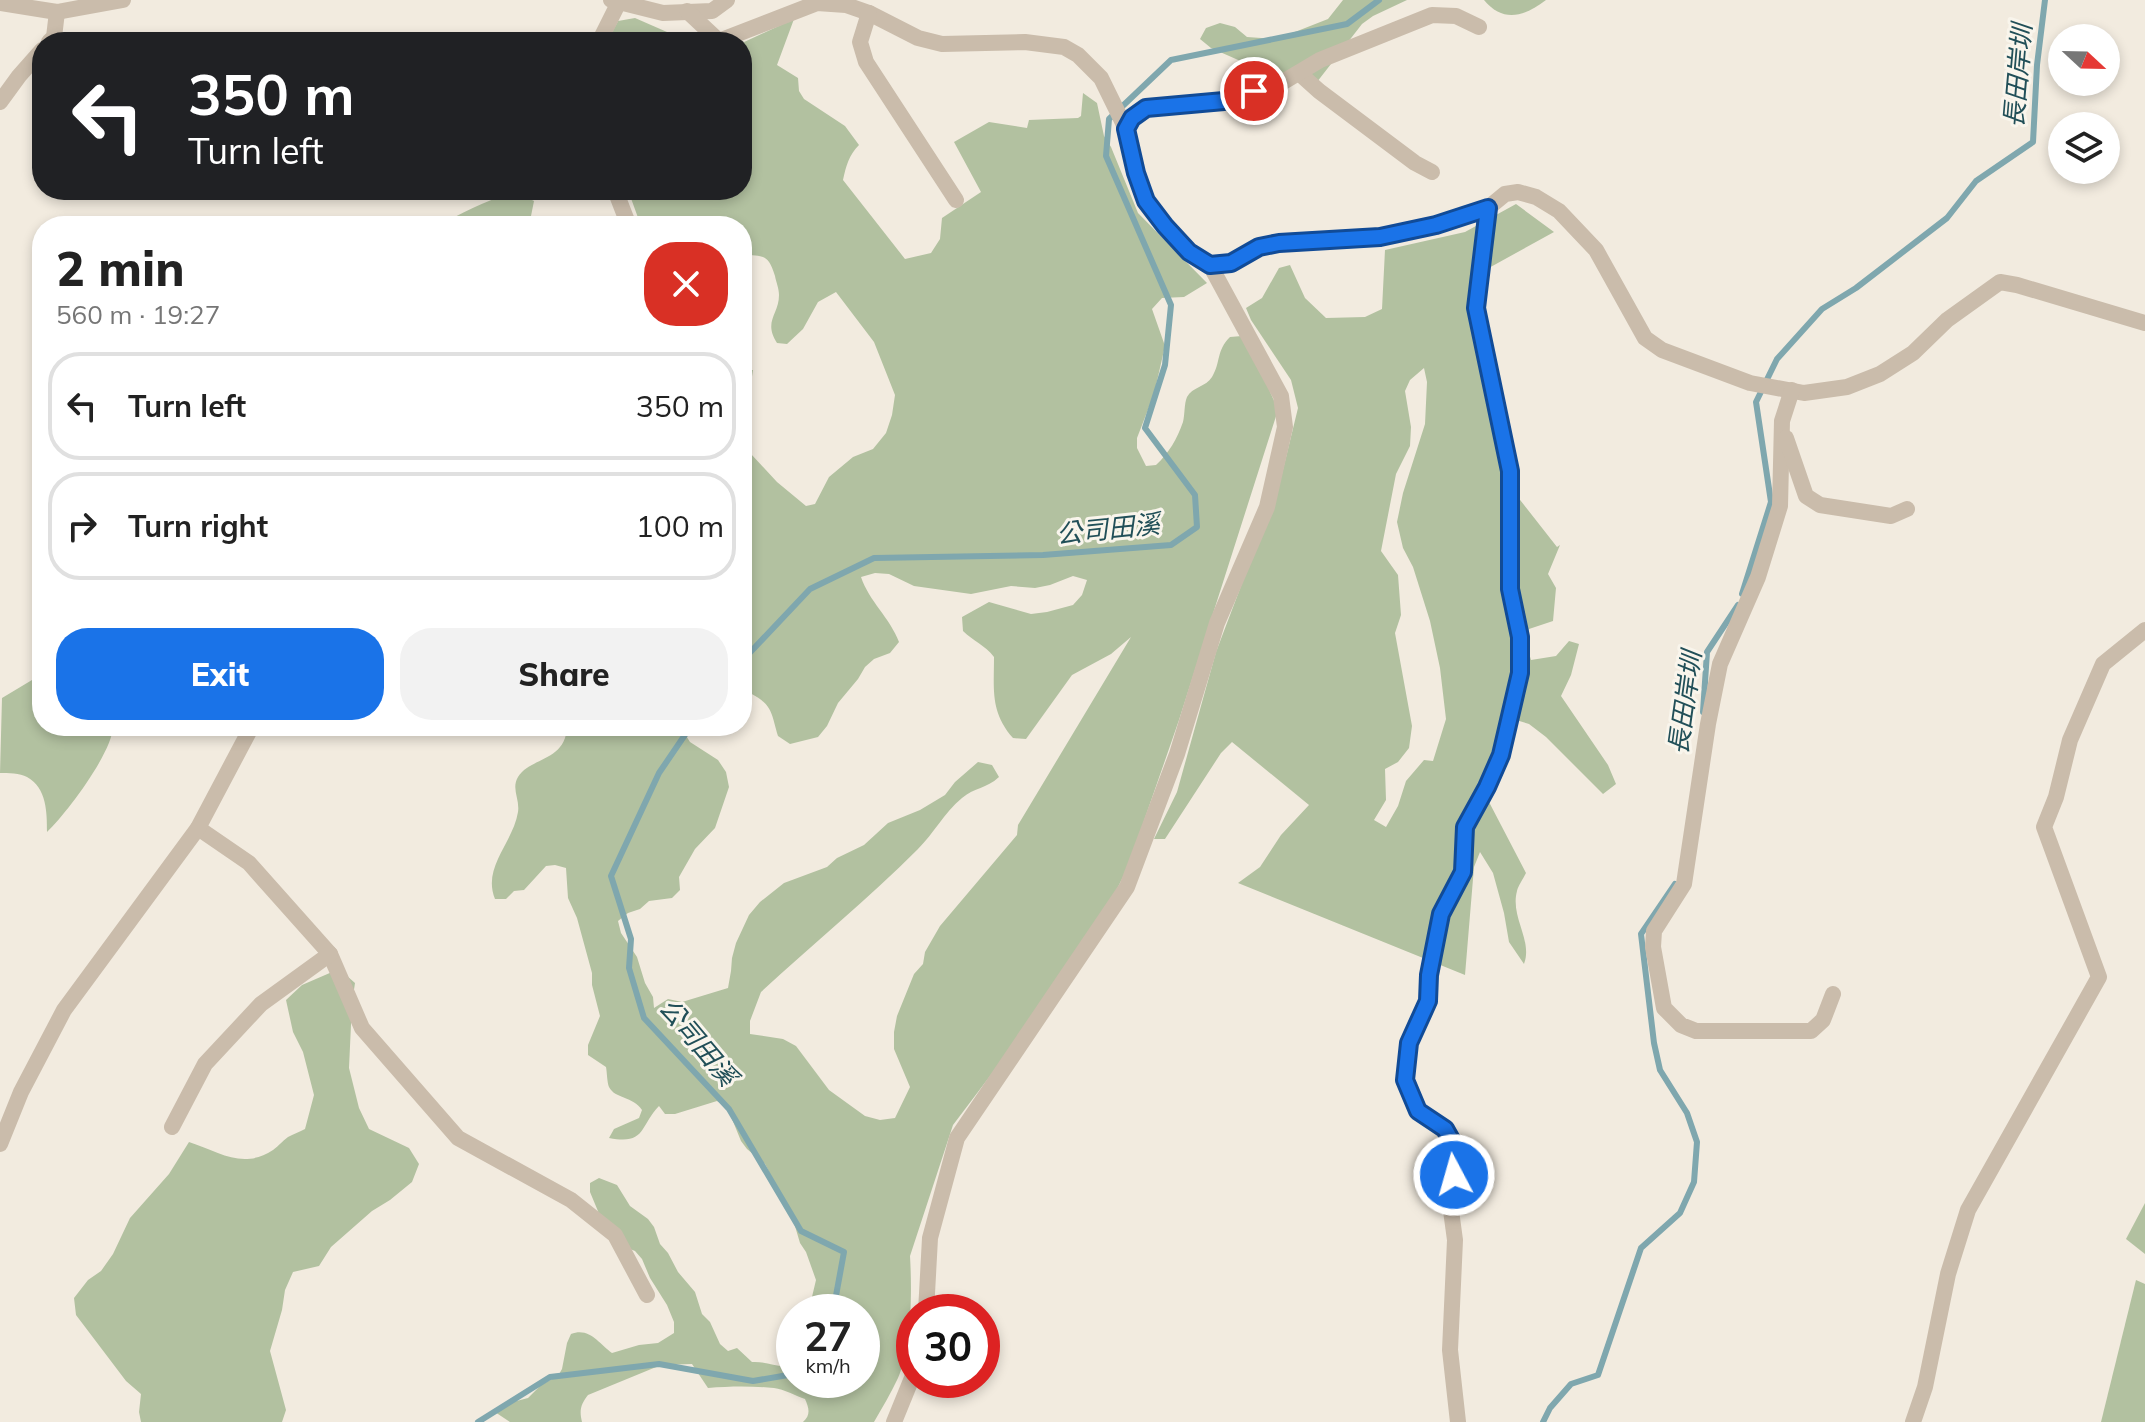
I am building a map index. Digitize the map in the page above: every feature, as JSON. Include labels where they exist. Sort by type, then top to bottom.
[{"type":"street","points":[[0,3],[57,12],[123,0]]},
{"type":"street","points":[[603,32],[615,1],[663,13],[712,11],[727,0]]},
{"type":"street","points":[[742,32],[817,3],[846,5],[918,38],[942,44],[1025,42],[1064,47],[1078,55],[1101,78],[1124,127],[1146,201],[1189,252],[1210,265],[1281,396],[1285,427],[1267,507],[1217,623],[1177,754],[1127,887],[957,1138],[930,1238],[927,1294]]},
{"type":"street","points":[[687,11],[709,32]]},
{"type":"street","points":[[55,32],[57,12]]},
{"type":"street","points":[[869,13],[860,42],[866,62],[956,200]]},
{"type":"street","points":[[1124,127],[1146,108],[1224,101],[1283,82],[1320,60],[1432,15],[1456,16],[1479,27]]},
{"type":"street","points":[[0,102],[32,61]]},
{"type":"street","points":[[1299,73],[1415,163],[1432,172]]},
{"type":"street","points":[[1210,265],[1231,263],[1259,247],[1279,243],[1380,237],[1436,225],[1488,208],[1505,194],[1518,192],[1536,197],[1559,211],[1596,250],[1645,338],[1662,350],[1750,383],[1804,393],[1847,387],[1880,374],[1913,353],[1947,320],[2000,282],[2145,323]]},
{"type":"street","points":[[1458,1422],[1450,1350],[1455,1240],[1449,1196],[1459,1154],[1445,1129],[1418,1111],[1405,1080],[1409,1043],[1428,1001],[1429,975],[1441,914],[1463,872],[1465,827],[1501,755],[1520,673],[1520,637],[1510,589],[1510,471],[1476,308],[1488,208]]},
{"type":"street","points":[[1786,390],[1780,506],[1758,577],[1720,664],[1684,884],[1654,931],[1653,947],[1664,1008],[1681,1025],[1696,1031],[1811,1031],[1823,1020],[1833,994]]},
{"type":"street","points":[[1782,421],[1806,496],[1813,501],[1846,511],[1891,516],[1907,509]]},
{"type":"street","points":[[1913,1422],[1925,1387],[1948,1274],[1968,1210],[2099,977],[2044,827],[2056,797],[2070,740],[2103,664],[2145,630]]},
{"type":"street","points":[[0,1144],[21,1092],[64,1010],[198,828],[247,736]]},
{"type":"street","points":[[198,828],[249,863],[330,954],[362,1028],[458,1138],[571,1200],[615,1235],[647,1295]]},
{"type":"street","points":[[172,1127],[205,1064],[261,1004],[330,954]]},
{"type":"street","points":[[894,1422],[904,1398]]},
{"type":"green space","points":[[1343,0],[1407,0],[1362,24],[1317,82],[1274,82],[1200,39],[1206,28],[1220,23],[1235,27],[1247,37],[1277,39],[1328,19]]},
{"type":"green space","points":[[1484,0],[1546,0],[1522,14],[1506,15]]},
{"type":"green space","points":[[635,18],[667,32],[612,32],[618,21]]},
{"type":"green space","points":[[794,19],[777,65],[798,78],[799,91],[804,99],[845,126],[859,145],[848,161],[843,180],[905,259],[931,253],[940,239],[942,218],[981,192],[954,142],[989,122],[1027,128],[1029,120],[1078,118],[1081,116],[1083,93],[1097,103],[1104,136],[1138,213],[1207,283],[1184,297],[1162,298],[1152,309],[1165,346],[1154,394],[1137,438],[1137,448],[1146,466],[1156,465],[1165,456],[1183,422],[1187,397],[1212,377],[1230,337],[1242,336],[1249,343],[1278,410],[1179,720],[1128,867],[1089,945],[953,1125],[910,1256],[911,1294],[896,1294],[896,1382],[874,1422],[803,1422],[807,1417],[808,1405],[803,1398],[880,1398],[880,1294],[813,1294],[816,1280],[792,1216],[765,1164],[741,1141],[725,1106],[717,1101],[675,1114],[665,1114],[659,1106],[636,1136],[630,1139],[609,1138],[614,1129],[639,1118],[642,1110],[634,1102],[612,1091],[608,1085],[606,1067],[588,1055],[588,1045],[600,1016],[592,973],[577,918],[568,898],[566,868],[546,866],[524,890],[514,891],[506,899],[495,899],[492,876],[518,812],[515,786],[524,771],[554,753],[565,736],[686,736],[690,742],[718,760],[726,772],[729,787],[715,828],[695,849],[679,877],[680,890],[672,898],[649,901],[618,921],[621,933],[637,957],[653,997],[654,1008],[668,999],[682,1002],[728,988],[736,943],[749,915],[760,902],[784,883],[827,867],[837,858],[864,845],[888,823],[920,810],[945,795],[978,762],[992,765],[999,777],[962,798],[899,868],[761,992],[750,1021],[750,1034],[783,1039],[796,1046],[829,1090],[865,1116],[880,1120],[895,1118],[910,1087],[894,1049],[894,1032],[914,974],[923,964],[925,952],[940,926],[1017,835],[1018,825],[1131,637],[1111,654],[1072,675],[1026,739],[1013,738],[997,709],[994,657],[963,631],[962,617],[989,602],[1031,614],[1073,605],[1082,595],[1087,580],[1073,576],[1035,588],[1011,586],[971,594],[914,586],[889,574],[875,573],[861,577],[899,642],[890,653],[874,659],[865,667],[818,737],[790,744],[778,736],[770,710],[752,694],[752,455],[777,482],[806,506],[815,504],[829,477],[853,457],[873,449],[886,433],[895,395],[874,342],[836,292],[818,302],[803,329],[787,344],[777,343],[771,323],[779,295],[770,263],[752,255],[752,216],[637,216],[632,200],[752,200],[752,38]]},
{"type":"green space","points":[[493,200],[534,201],[531,216],[458,216]]},
{"type":"green space","points":[[1516,204],[1554,232],[1487,269],[1483,295],[1514,451],[1517,496],[1557,547],[1560,545],[1548,574],[1556,588],[1553,621],[1529,629],[1526,643],[1531,660],[1556,656],[1569,641],[1579,644],[1571,675],[1561,696],[1608,765],[1616,784],[1603,794],[1546,737],[1529,724],[1516,720],[1489,802],[1526,873],[1518,889],[1516,910],[1526,955],[1524,964],[1509,942],[1493,873],[1480,852],[1474,867],[1465,975],[1238,883],[1260,867],[1281,835],[1309,805],[1232,742],[1221,753],[1165,839],[1154,839],[1177,792],[1216,652],[1279,486],[1298,408],[1291,380],[1246,308],[1262,298],[1279,268],[1290,265],[1305,298],[1326,318],[1365,317],[1382,309],[1385,250],[1465,232]],"holes":[[[1424,368],[1427,382],[1425,424],[1397,522],[1403,548],[1413,567],[1430,621],[1446,719],[1433,761],[1424,760],[1406,781],[1398,806],[1386,827],[1374,820],[1386,800],[1385,769],[1398,762],[1409,748],[1412,726],[1395,633],[1401,615],[1398,575],[1381,551],[1396,474],[1410,446],[1411,427],[1405,391],[1410,380]]]},
{"type":"green space","points":[[32,680],[32,736],[111,736],[97,766],[47,832],[47,817],[39,788],[24,776],[0,773],[2,698]]},
{"type":"green space","points":[[339,969],[355,983],[349,1068],[359,1108],[369,1129],[409,1148],[419,1164],[412,1182],[372,1211],[331,1247],[319,1266],[293,1272],[285,1290],[270,1351],[286,1410],[282,1422],[141,1422],[141,1394],[126,1381],[76,1315],[74,1298],[88,1280],[101,1271],[130,1218],[169,1174],[189,1142],[231,1157],[251,1159],[273,1150],[288,1137],[305,1129],[314,1095],[286,1000],[302,985]]},
{"type":"green space","points":[[599,1178],[617,1185],[630,1206],[654,1227],[660,1244],[695,1292],[702,1314],[710,1322],[720,1344],[728,1351],[737,1348],[752,1362],[776,1365],[776,1388],[708,1388],[692,1364],[661,1365],[588,1395],[581,1407],[582,1422],[510,1422],[495,1412],[501,1405],[528,1398],[541,1385],[558,1376],[571,1334],[589,1335],[612,1353],[658,1343],[674,1333],[674,1322],[667,1305],[642,1259],[635,1251],[618,1244],[600,1216],[590,1192],[590,1183]]},
{"type":"green space","points":[[2145,1203],[2145,1254],[2126,1239]]},
{"type":"green space","points":[[2136,1280],[2145,1284],[2145,1422],[2101,1422]]},
{"type":"waterway","name":"公司田溪","points":[[752,650],[810,589],[874,558],[1043,555],[1171,545],[1197,527],[1195,495],[1145,428],[1165,365],[1171,305],[1106,156],[1109,119],[1171,60],[1347,24],[1379,0]]},
{"type":"waterway","name":"長田岸圳","points":[[1742,594],[1771,502],[1756,402],[1777,359],[1822,309],[1856,288],[1947,218],[1976,181],[2033,142],[2037,65],[2045,0]]},
{"type":"waterway","name":"長田岸圳","points":[[1703,712],[1707,652],[1738,605]]},
{"type":"waterway","name":"公司田溪","points":[[684,736],[659,773],[611,876],[631,939],[629,968],[644,1018],[729,1109],[801,1231],[844,1252],[836,1294]]},
{"type":"waterway","name":"長田岸圳","points":[[1543,1422],[1550,1408],[1571,1384],[1598,1375],[1641,1248],[1680,1213],[1694,1182],[1697,1142],[1687,1113],[1660,1070],[1641,934],[1675,884]]},
{"type":"waterway","name":"公司田溪","points":[[478,1422],[550,1377],[659,1364],[753,1381],[776,1377]]},
{"type":"route","points":[[1254,91],[1224,101],[1146,108],[1132,118],[1126,129],[1146,201],[1189,252],[1210,265],[1231,263],[1259,247],[1380,237],[1436,225],[1488,208],[1476,308],[1510,471],[1510,589],[1520,637],[1520,673],[1501,755],[1465,827],[1463,872],[1441,914],[1429,975],[1428,1001],[1409,1043],[1405,1080],[1418,1111],[1445,1129],[1459,1154],[1454,1175]]}]
